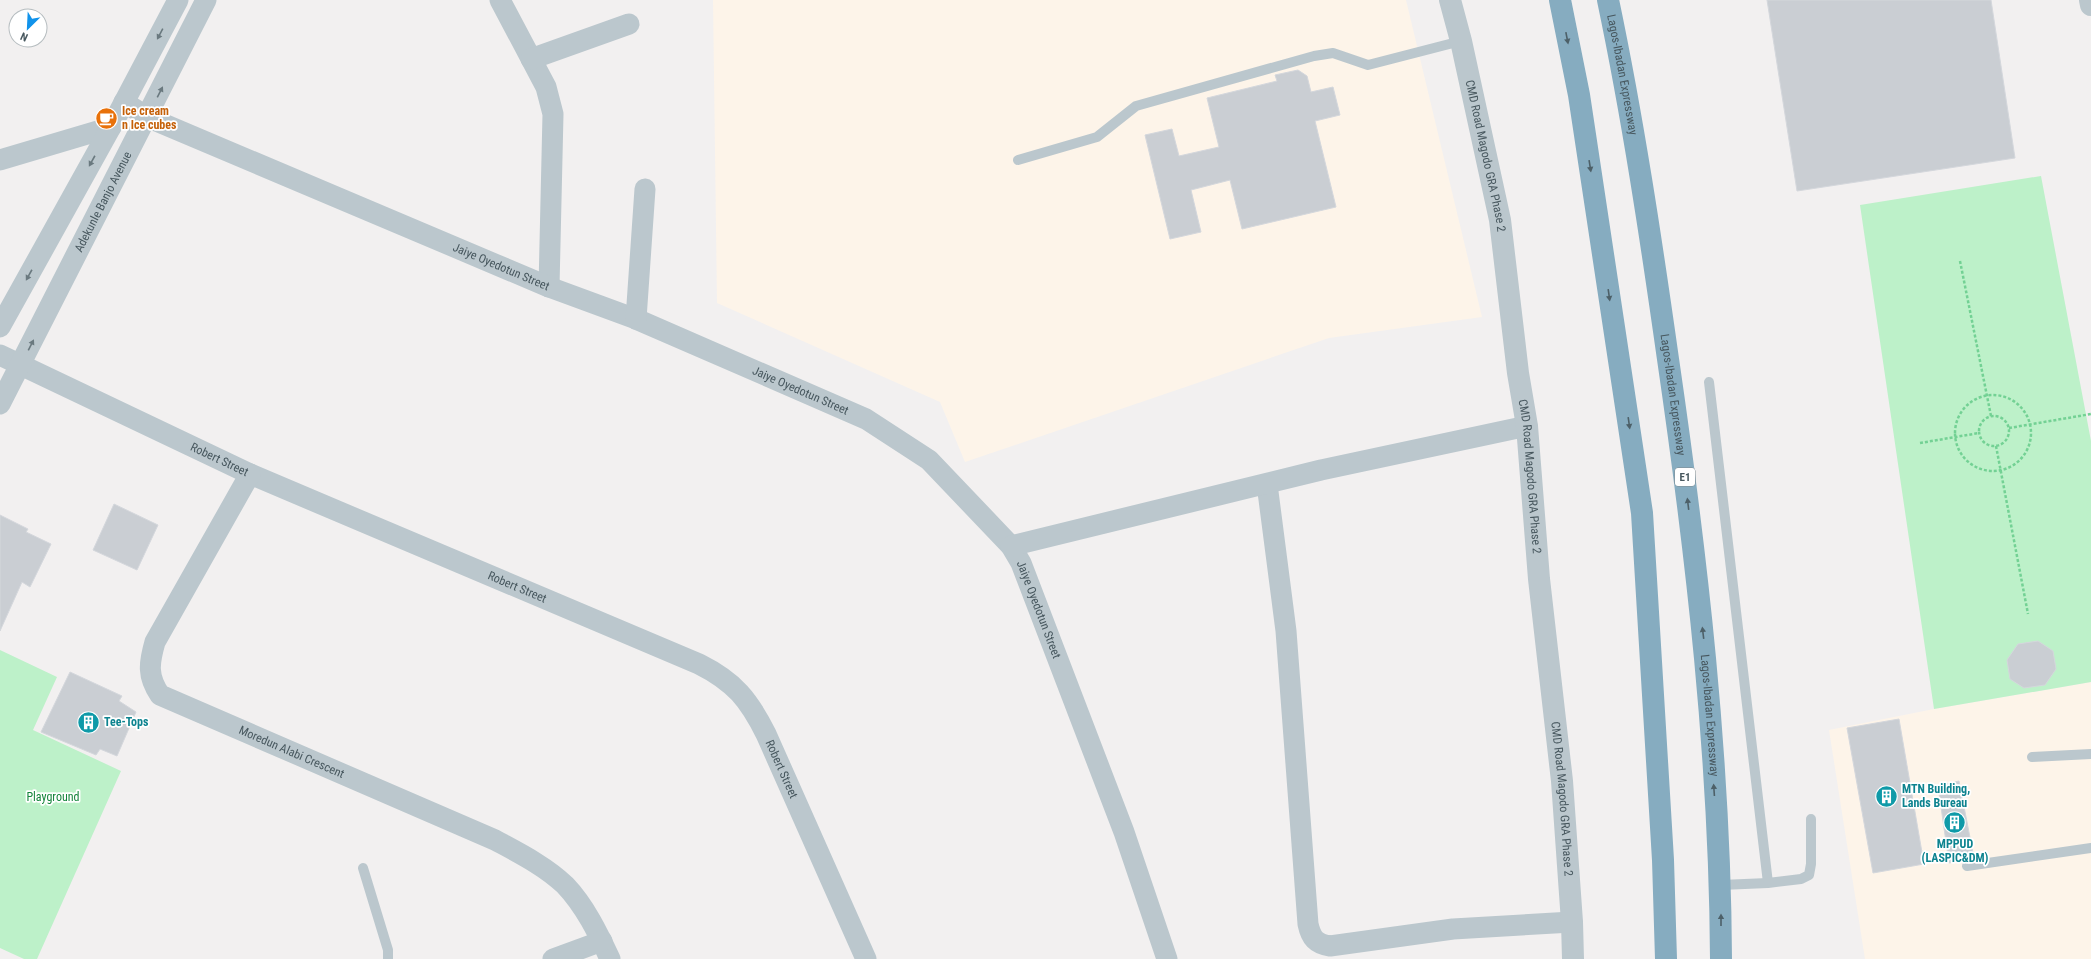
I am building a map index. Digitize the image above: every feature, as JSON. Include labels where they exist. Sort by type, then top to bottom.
[{"type":"highway","points":[[1560,0],[1579,95],[1642,513],[1663,860],[1666,959]]},
{"type":"highway","name":"Lagos-Ibadan Expressway","points":[[1608,0],[1650,232],[1682,450],[1704,642],[1721,885],[1721,959]]},
{"type":"street","points":[[0,327],[111,127],[178,0]]},
{"type":"street","name":"Adekunle Banjo Avenue","points":[[0,404],[206,0]]},
{"type":"street","points":[[500,0],[546,87],[553,114],[549,287]]},
{"type":"street","name":"CMD Road Magodo GRA Phase 2","points":[[1450,0],[1461,41],[1500,220],[1518,373],[1528,426],[1539,579],[1562,781],[1572,922],[1573,959]]},
{"type":"street","points":[[2090,0],[2091,5]]},
{"type":"street","points":[[531,59],[629,24]]},
{"type":"street","name":"Jaiye Oyedotun Street","points":[[124,102],[147,117],[549,287],[636,319],[866,419],[929,460],[1011,546],[1032,588],[1124,832],[1167,959]]},
{"type":"street","points":[[0,160],[111,127]]},
{"type":"street","points":[[636,319],[645,190]]},
{"type":"street","name":"Robert Street","points":[[0,355],[250,474],[699,664],[732,684],[755,711],[866,959]]},
{"type":"street","points":[[1011,546],[1321,470],[1528,426]]},
{"type":"street","name":"Moredun Alabi Crescent","points":[[250,474],[155,642],[150,662],[152,684],[160,695],[495,840],[536,863],[565,885],[584,908],[606,950]]},
{"type":"street","points":[[1267,484],[1286,631],[1308,924],[1314,940],[1321,944],[1330,946],[1453,929],[1572,922]]},
{"type":"street","points":[[553,959],[606,950]]},
{"type":"lane","points":[[1018,160],[1097,137],[1136,106],[1314,56],[1333,54],[1368,65],[1461,41]]},
{"type":"lane","points":[[1709,382],[1768,883]]},
{"type":"lane","points":[[2032,757],[2091,754]]},
{"type":"lane","points":[[1721,885],[1768,883],[1801,879],[1809,875],[1811,864],[1811,819]]},
{"type":"lane","points":[[1967,866],[2091,848]]},
{"type":"lane","points":[[363,868],[388,950],[388,959]]},
{"type":"path","points":[[1960,261],[1991,416]]},
{"type":"path","points":[[1988,395],[1999,395],[2010,399],[2019,405],[2031,424],[2030,444],[2026,454],[2020,462],[2002,471],[1986,470],[1971,464],[1963,457],[1955,437],[1956,426],[1960,415],[1967,405],[1988,395]]},
{"type":"path","points":[[2009,428],[2091,414]]},
{"type":"path","points":[[1991,416],[2004,420],[2009,428],[2008,437],[2005,441],[1996,446],[1987,444],[1979,433],[1980,424],[1991,416]]},
{"type":"path","points":[[1920,444],[1979,433]]},
{"type":"path","points":[[1996,446],[2002,471],[2028,614]]},
{"type":"shaded area","points":[[713,0],[1406,0],[1482,317],[1329,338],[965,462],[940,402],[717,303]]},
{"type":"shaded area","points":[[2091,682],[2091,959],[1865,959],[1829,730],[1934,709]]},
{"type":"green space","points":[[2041,176],[2091,441],[2091,682],[1934,709],[1860,205]]},
{"type":"green space","name":"Playground","points":[[0,650],[57,677],[33,730],[121,771],[37,959],[24,959],[0,948]]},
{"type":"building","points":[[1767,0],[1991,0],[2015,158],[1797,191]]},
{"type":"building","points":[[1298,70],[1307,76],[1311,92],[1333,87],[1340,115],[1315,121],[1336,207],[1242,229],[1230,180],[1191,190],[1201,232],[1170,239],[1145,135],[1172,129],[1179,156],[1219,147],[1207,98],[1277,81],[1275,75]]},
{"type":"building","points":[[114,504],[158,525],[137,570],[93,550]]},
{"type":"building","points":[[0,515],[28,529],[26,532],[51,544],[30,587],[22,582],[0,631]]},
{"type":"building","points":[[2038,641],[2053,651],[2056,669],[2045,685],[2024,688],[2010,679],[2007,660],[2018,644]]},
{"type":"building","name":"Tee-Tops","points":[[70,672],[122,696],[119,701],[136,712],[117,756],[100,749],[96,755],[41,732]]},
{"type":"building","name":"MTN Building, Lands Bureau","points":[[1899,719],[1924,864],[1873,873],[1847,728]]},
{"type":"building","name":"MPPUD (LASPIC&DM)","points":[[1959,781],[1974,858],[1949,863],[1938,786]]},
{"type":"place","name":"Ice cream n Ice cubes","points":[[107,118]]},
{"type":"place","name":"Tee-Tops","points":[[89,722]]},
{"type":"place","name":"MTN Building, Lands Bureau","points":[[1886,796]]},
{"type":"place","name":"MPPUD (LASPIC&DM)","points":[[1955,823]]}]
